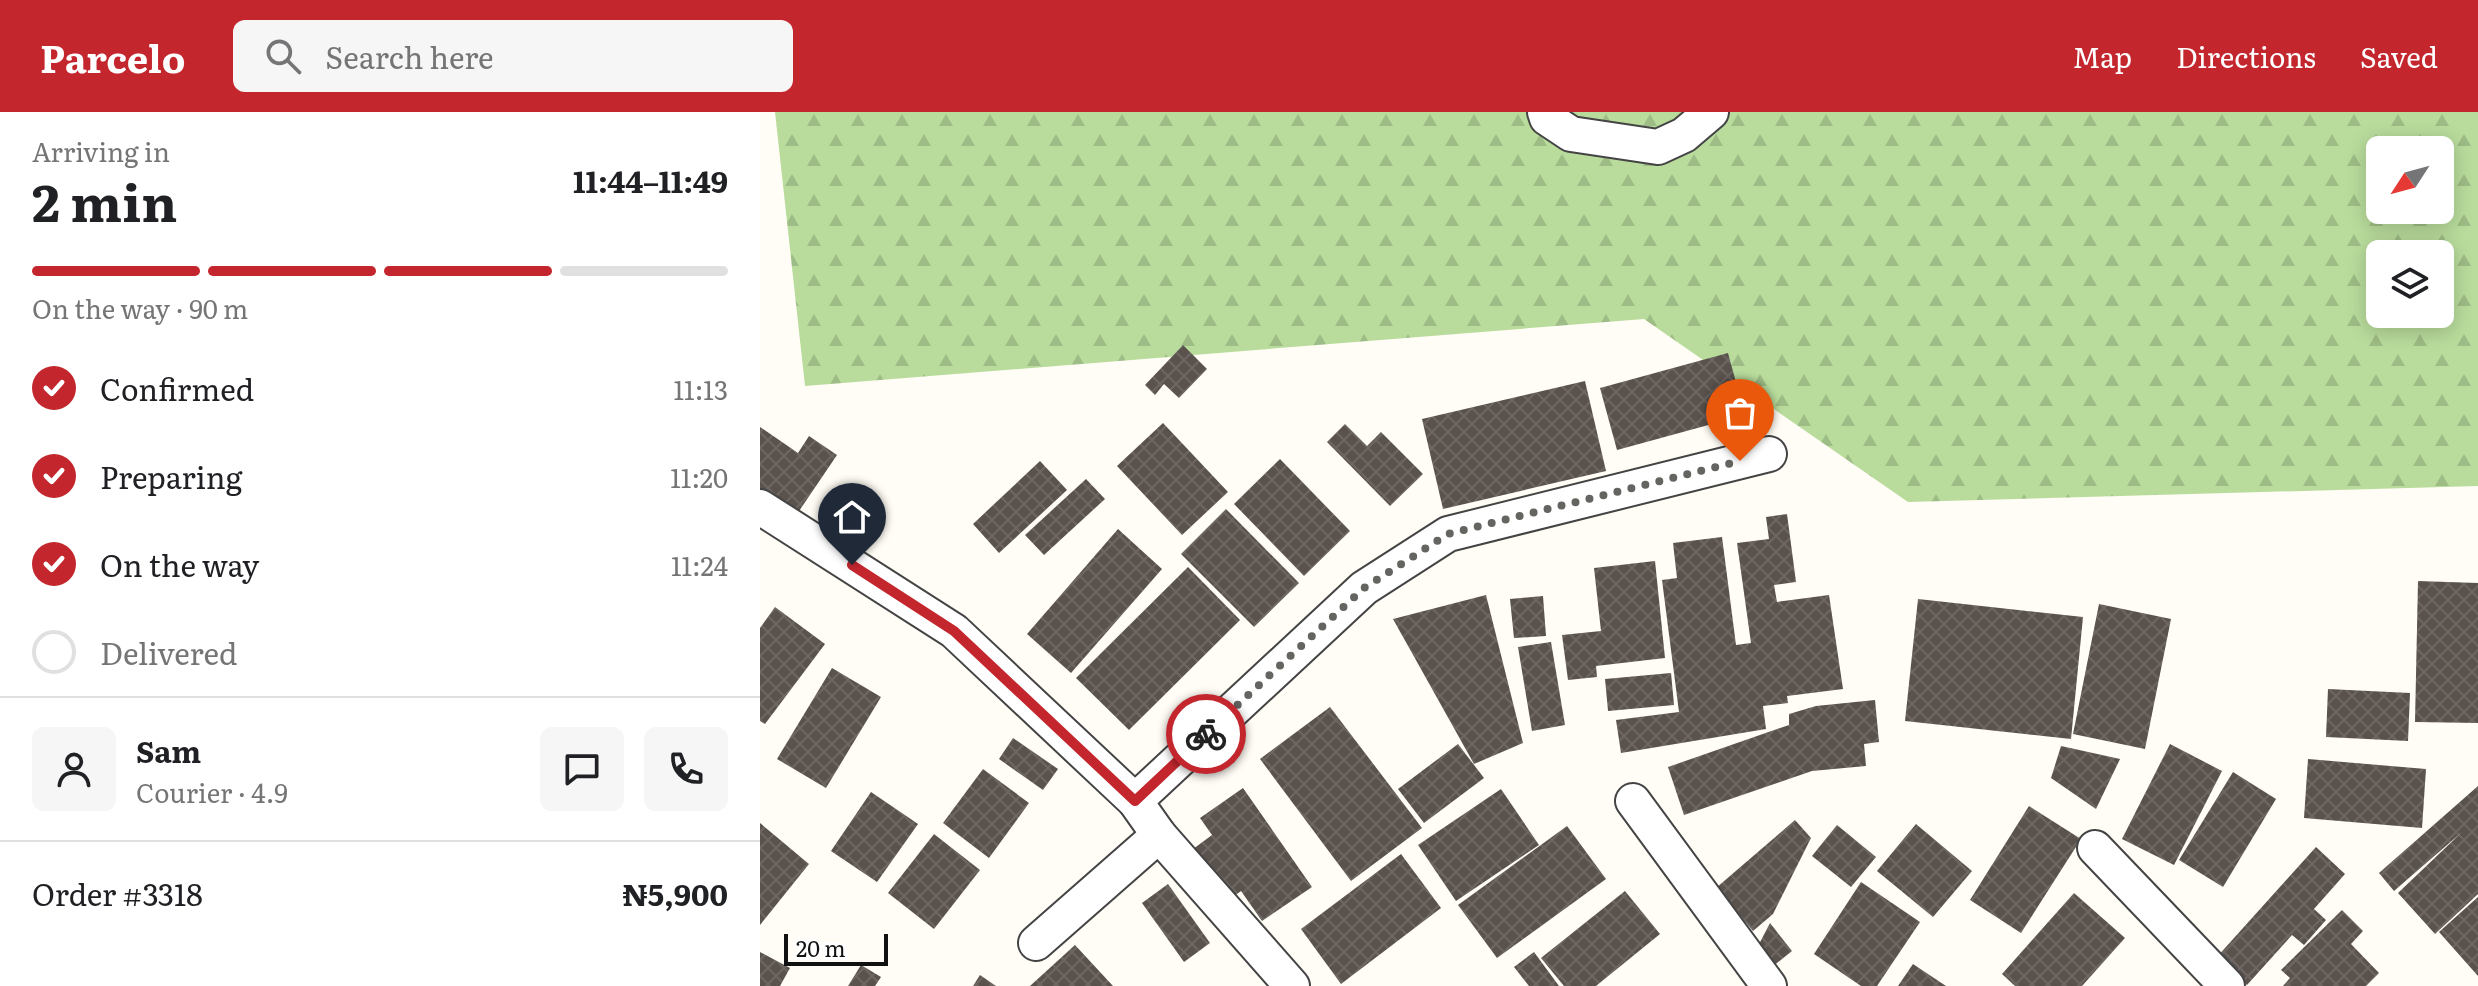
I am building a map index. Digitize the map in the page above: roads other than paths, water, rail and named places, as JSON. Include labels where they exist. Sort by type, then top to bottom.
[{"type":"street","points":[[1545,112],[1547,118],[1571,134],[1658,147],[1684,135],[1711,112]]},
{"type":"street","points":[[1135,801],[1364,588],[1448,534],[1769,454]]},
{"type":"street","points":[[760,507],[954,631],[1135,801],[1159,835],[1292,986]]},
{"type":"street","points":[[1633,801],[1769,986]]},
{"type":"street","points":[[1036,943],[1159,835]]},
{"type":"street","points":[[2095,848],[2227,986]]}]
